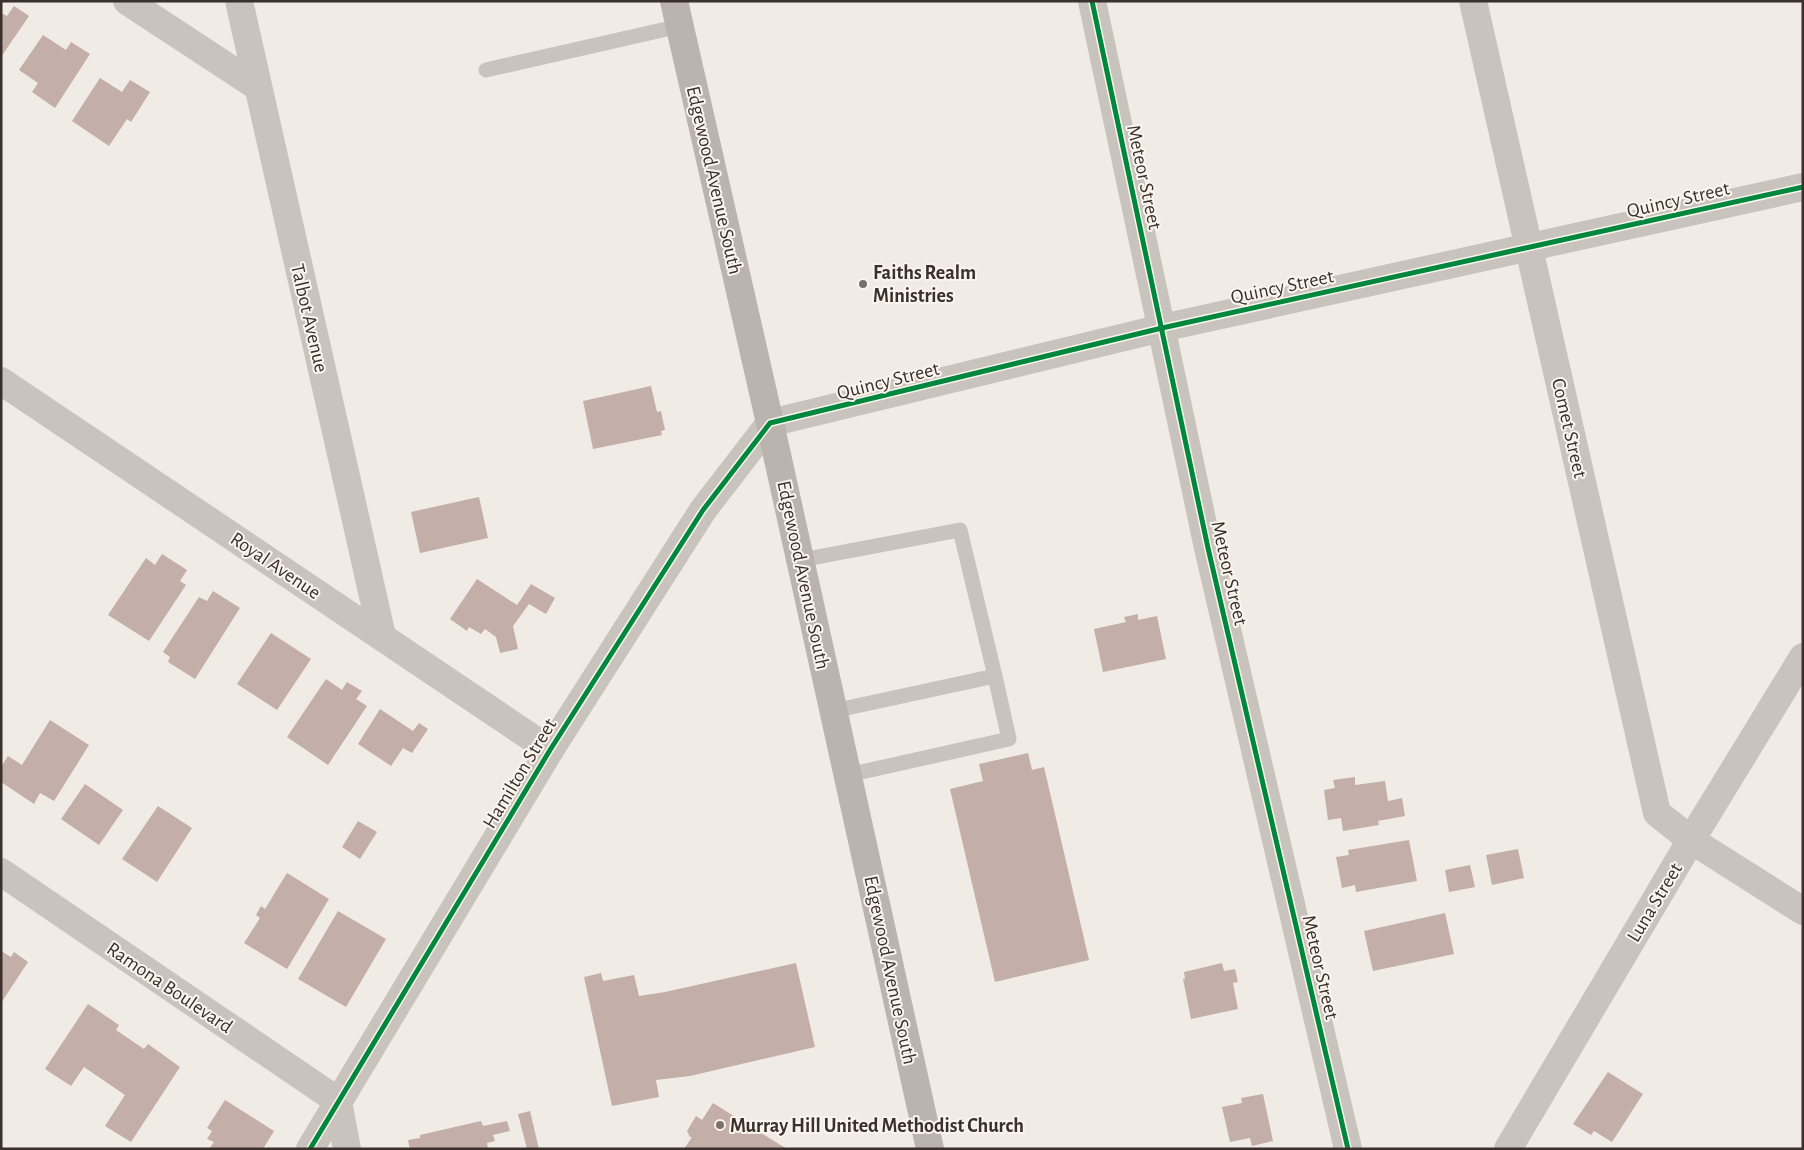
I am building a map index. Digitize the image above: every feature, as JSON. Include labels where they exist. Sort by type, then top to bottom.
[{"type":"main road","name":"Edgewood Avenue South","points":[[677,14],[834,710],[930,1149]]},
{"type":"street","points":[[127,1],[258,87]]},
{"type":"street","name":"Talbot Avenue","points":[[239,1],[382,636]]},
{"type":"street","name":"Meteor Street","points":[[1092,1],[1208,548],[1348,1149]]},
{"type":"street","name":"Comet Street","points":[[1473,1],[1657,814],[1691,840],[1803,911]]},
{"type":"street","name":"Quincy Street","points":[[770,423],[1162,328],[1803,187]]},
{"type":"street","name":"Royal Avenue","points":[[1,381],[550,750]]},
{"type":"street","name":"Hamilton Street","points":[[310,1149],[550,750],[703,510],[770,423]]},
{"type":"street","name":"Luna Street","points":[[1508,1149],[1691,840],[1803,657]]},
{"type":"street","name":"Ramona Boulevard","points":[[1,872],[338,1101]]},
{"type":"street","points":[[338,1101],[347,1149]]},
{"type":"lane","points":[[486,70],[677,14]]},
{"type":"lane","points":[[800,560],[960,530],[995,676],[1009,739],[848,775]]},
{"type":"lane","points":[[834,710],[995,676]]},
{"type":"building","points":[[14,6],[29,16],[1,57],[1,13],[7,16]]},
{"type":"building","points":[[43,35],[66,50],[71,42],[90,54],[55,108],[32,92],[38,83],[19,70]]},
{"type":"building","points":[[100,78],[122,92],[130,80],[150,92],[131,122],[127,119],[109,146],[72,121]]},
{"type":"building","points":[[651,386],[657,412],[661,411],[665,430],[661,431],[662,435],[593,449],[583,401]]},
{"type":"building","points":[[479,497],[488,538],[420,553],[411,512]]},
{"type":"building","points":[[162,554],[187,570],[180,581],[186,585],[149,641],[108,615],[146,558],[155,565]]},
{"type":"building","points":[[477,579],[517,605],[531,584],[555,598],[546,614],[529,604],[513,626],[518,649],[500,653],[496,637],[485,629],[481,634],[469,627],[467,631],[450,619]]},
{"type":"building","points":[[213,591],[240,608],[195,679],[168,662],[170,657],[163,652],[199,597],[207,601]]},
{"type":"building","points":[[1138,614],[1138,620],[1157,616],[1166,659],[1103,672],[1094,629],[1126,622],[1124,617]]},
{"type":"building","points":[[271,633],[311,659],[277,710],[237,684]]},
{"type":"building","points":[[326,679],[342,690],[347,682],[362,691],[356,699],[367,706],[328,765],[287,737]]},
{"type":"building","points":[[380,709],[413,731],[419,723],[428,729],[412,753],[403,748],[391,766],[358,744]]},
{"type":"building","points":[[50,720],[89,745],[54,801],[40,793],[34,804],[1,782],[1,767],[8,756],[22,765]]},
{"type":"building","points":[[1028,753],[1032,770],[1044,767],[1089,960],[995,982],[950,789],[983,781],[979,764]]},
{"type":"building","points":[[1355,777],[1355,785],[1385,781],[1388,801],[1402,798],[1405,816],[1378,821],[1379,825],[1343,831],[1341,818],[1328,820],[1324,790],[1335,788],[1333,780]]},
{"type":"building","points":[[85,784],[123,810],[99,845],[61,819]]},
{"type":"building","points":[[158,806],[192,828],[157,882],[122,859]]},
{"type":"building","points":[[358,821],[377,832],[360,859],[342,847]]},
{"type":"building","points":[[1409,840],[1417,881],[1356,892],[1355,885],[1342,888],[1336,857],[1349,855],[1348,850]]},
{"type":"building","points":[[1518,849],[1524,878],[1492,885],[1486,855]]},
{"type":"building","points":[[1470,865],[1475,887],[1449,892],[1445,870]]},
{"type":"building","points":[[287,873],[329,899],[287,969],[244,943],[260,918],[256,915],[261,906],[265,909]]},
{"type":"building","points":[[338,911],[386,939],[346,1007],[298,979]]},
{"type":"building","points":[[1445,913],[1454,954],[1373,971],[1364,931]]},
{"type":"building","points":[[1,951],[11,957],[14,952],[28,962],[1,1003]]},
{"type":"building","points":[[796,963],[815,1047],[690,1076],[656,1080],[659,1097],[612,1106],[584,977],[601,973],[603,981],[634,975],[639,996]]},
{"type":"building","points":[[1222,963],[1224,971],[1235,969],[1238,982],[1233,983],[1238,1009],[1191,1019],[1183,979],[1185,979],[1184,972]]},
{"type":"building","points":[[88,1004],[119,1025],[116,1030],[144,1049],[148,1044],[180,1067],[131,1142],[105,1126],[125,1095],[84,1067],[71,1086],[45,1069]]},
{"type":"building","points":[[1608,1072],[1643,1094],[1612,1142],[1594,1131],[1591,1135],[1573,1124]]},
{"type":"building","points":[[1263,1094],[1273,1141],[1252,1146],[1250,1138],[1230,1142],[1222,1107],[1242,1103],[1241,1098]]},
{"type":"building","points":[[225,1100],[274,1131],[263,1149],[209,1149],[214,1142],[207,1139],[212,1131],[207,1128]]},
{"type":"building","name":"Murray Hill United Methodist Church","points":[[713,1103],[787,1149],[684,1149],[692,1137],[690,1137],[687,1131],[696,1116],[702,1120]]},
{"type":"building","points":[[530,1111],[539,1149],[527,1149],[518,1114]]},
{"type":"building","points":[[481,1121],[483,1126],[507,1121],[510,1131],[493,1135],[495,1141],[487,1143],[488,1149],[410,1149],[408,1140],[420,1138],[420,1135]]},
{"type":"cycle path","points":[[1092,1],[1208,548],[1348,1149]]},
{"type":"cycle path","points":[[310,1149],[550,750],[703,510],[770,423],[1162,328],[1803,187]]},
{"type":"place","name":"Faiths Realm Ministries","points":[[863,284]]},
{"type":"place","name":"Murray Hill United Methodist Church","points":[[720,1125]]}]
